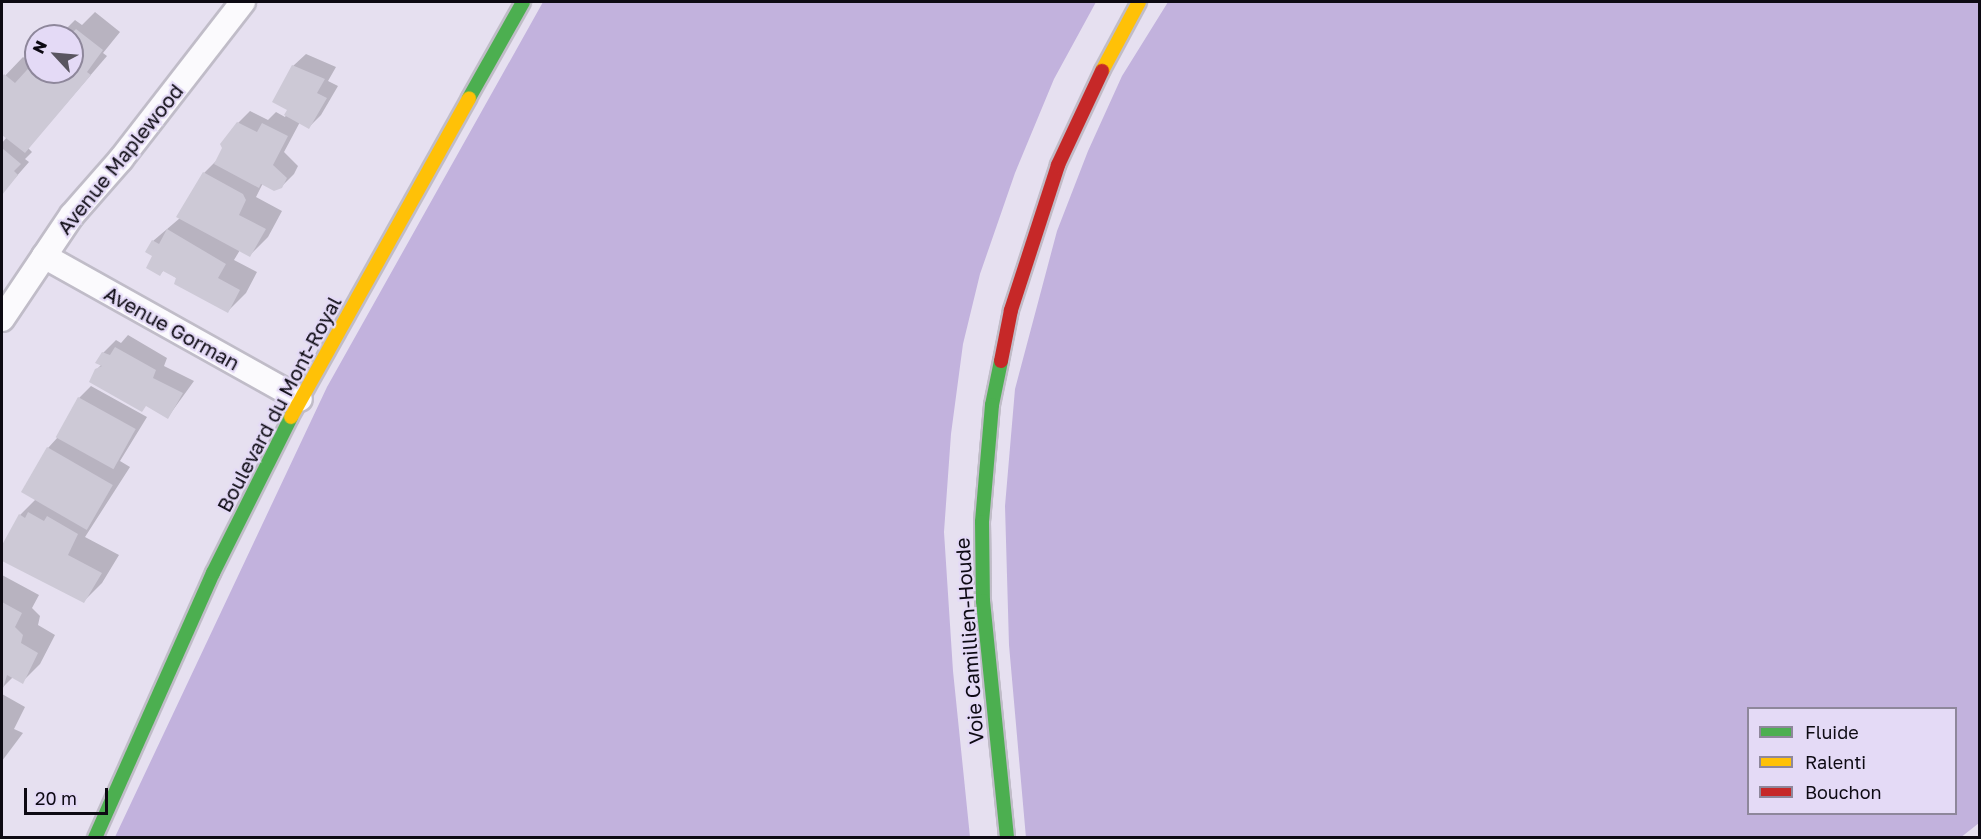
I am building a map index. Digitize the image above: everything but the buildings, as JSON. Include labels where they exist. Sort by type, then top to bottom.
[{"type":"street","name":"Avenue Maplewood","points":[[2,319],[72,214],[121,159],[243,2]]},
{"type":"street","name":"Boulevard du Mont-Royal","points":[[95,837],[213,573],[300,399],[523,2]]},
{"type":"street","points":[[1084,73],[1123,2]]},
{"type":"street","name":"Voie Camillien-Houde","points":[[1007,837],[983,601],[982,522],[992,405],[1011,310],[1058,165],[1098,76],[1139,2]]},
{"type":"street","points":[[973,442],[983,375],[1007,278],[1036,184],[1060,124]]},
{"type":"street","name":"Avenue Gorman","points":[[44,256],[300,399]]},
{"type":"street","name":"Voie Camillien-Houde","points":[[970,484],[970,624]]},
{"type":"street","name":"Voie Camillien-Houde","points":[[983,757],[993,837]]},
{"type":"shaded area","points":[[543,2],[1096,2],[1054,79],[1015,173],[980,274],[963,344],[951,434],[944,532],[953,671],[970,837],[115,837],[327,387]]},
{"type":"shaded area","points":[[1168,2],[1979,2],[1979,823],[1960,838],[1026,838],[1009,645],[1005,506],[1015,389],[1057,231],[1088,151],[1122,76]]},
{"type":"traffic: fast","points":[[469,98],[523,2]]},
{"type":"traffic: fast","points":[[1001,361],[992,405],[982,522],[983,601],[1007,838]]},
{"type":"traffic: fast","points":[[95,838],[213,573],[291,417]]},
{"type":"traffic: slow","points":[[1102,71],[1139,2]]},
{"type":"traffic: slow","points":[[291,417],[469,98]]},
{"type":"traffic: jam","points":[[1001,361],[1011,310],[1058,165],[1102,71]]}]
